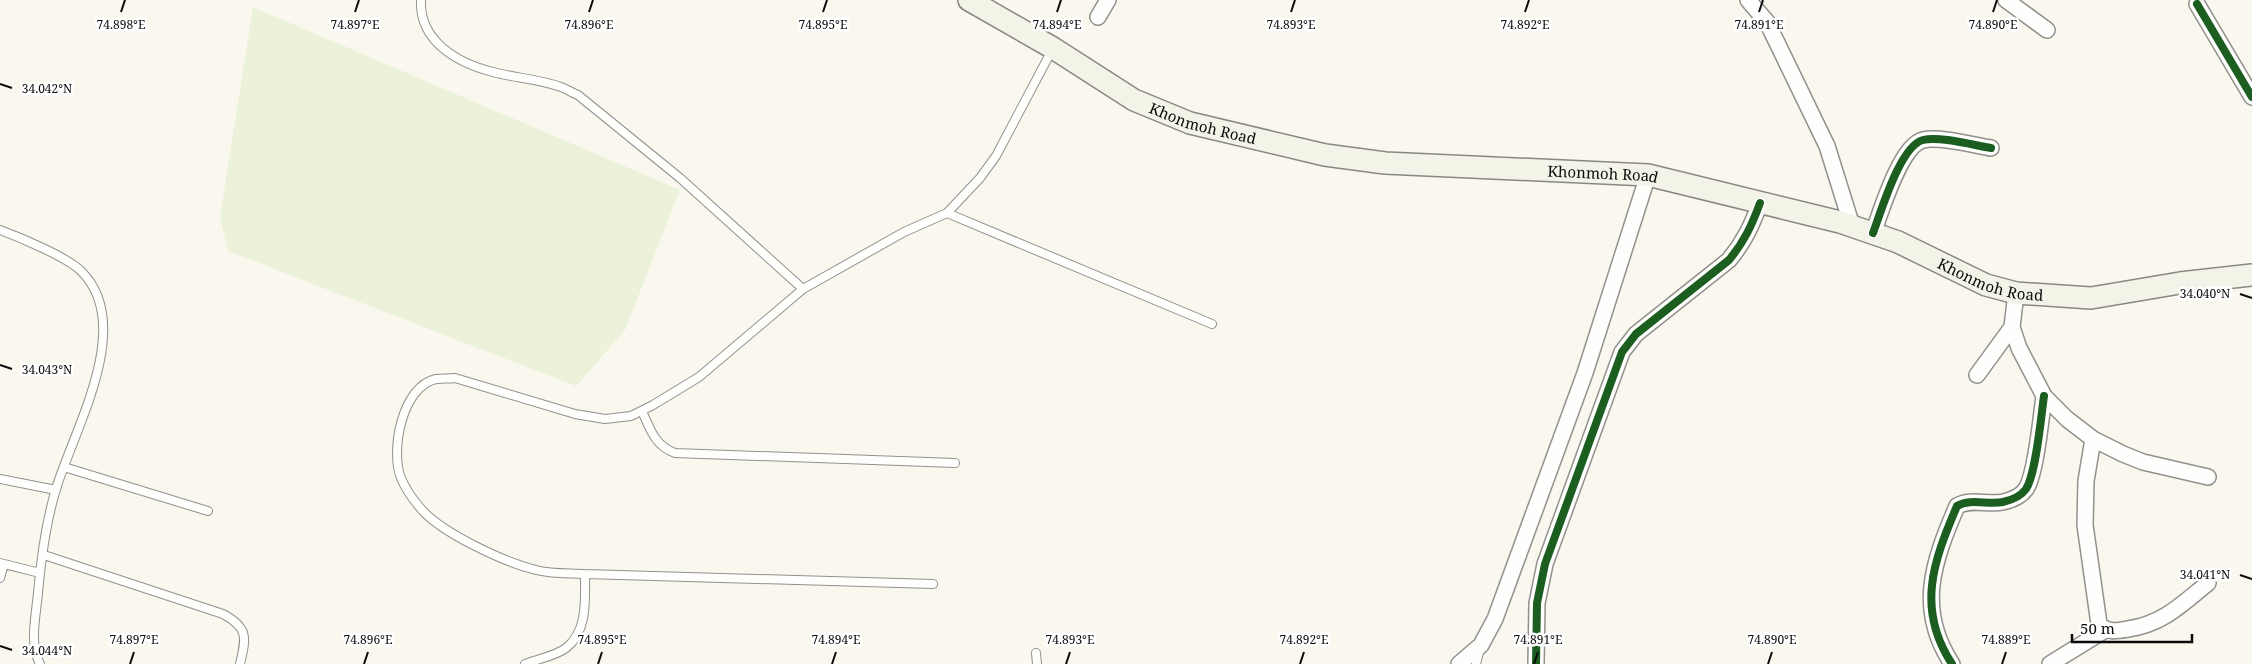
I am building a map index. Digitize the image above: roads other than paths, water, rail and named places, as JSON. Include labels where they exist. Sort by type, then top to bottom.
[{"type":"main road","name":"Khonmoh Road","points":[[969,0],[1053,48],[1134,100],[1190,123],[1325,154],[1385,163],[1648,175],[1852,226],[1898,242],[1986,285],[2016,293],[2091,298],[2180,283],[2252,275]]},
{"type":"street","points":[[1098,17],[1108,0]]},
{"type":"street","points":[[1748,0],[1767,22],[1788,69],[1824,139],[1852,226]]},
{"type":"street","points":[[2006,0],[2047,30]]},
{"type":"street","points":[[2197,4],[2252,96]]},
{"type":"street","points":[[1872,233],[1901,163],[1915,144],[1931,140],[1991,148]]},
{"type":"street","points":[[1459,664],[1481,645],[1495,619],[1585,373],[1648,175]]},
{"type":"street","points":[[1536,664],[1537,603],[1545,564],[1622,352],[1636,334],[1729,260],[1742,245],[1751,229],[1760,203]]},
{"type":"street","points":[[2016,293],[2012,328],[2019,348],[2044,396],[2094,439],[2143,462],[2208,477]]},
{"type":"street","points":[[1977,375],[2012,328]]},
{"type":"street","points":[[1952,664],[1932,616],[1930,584],[1936,562],[1957,506],[1970,502],[2004,502],[2016,498],[2025,491],[2032,474],[2044,396]]},
{"type":"street","points":[[2094,439],[2086,481],[2085,525],[2099,624],[2105,630],[2113,631],[2154,624],[2168,616],[2208,583]]},
{"type":"street","points":[[2050,664],[2105,630]]},
{"type":"lane","points":[[421,0],[423,24],[435,43],[469,63],[492,72],[561,86],[578,96],[680,178],[803,289]]},
{"type":"lane","points":[[933,584],[585,574],[536,570],[490,553],[452,532],[422,510],[401,478],[396,451],[408,404],[420,387],[435,379],[455,378],[575,414],[605,419],[631,416],[699,377],[803,289],[904,232],[947,213],[980,178],[996,156],[1053,48]]},
{"type":"lane","points":[[947,213],[1212,324]]},
{"type":"lane","points":[[0,230],[21,238],[81,270],[95,291],[102,314],[102,356],[97,379],[56,490],[40,573],[34,640],[36,656],[40,664]]},
{"type":"lane","points":[[642,411],[655,440],[665,450],[675,453],[955,464]]},
{"type":"lane","points":[[64,467],[208,511]]},
{"type":"lane","points":[[0,479],[56,490]]},
{"type":"lane","points":[[44,555],[223,614],[243,628],[245,636],[240,664]]},
{"type":"lane","points":[[0,578],[2,564],[40,573]]},
{"type":"lane","points":[[525,664],[565,649],[579,633],[584,613],[585,574]]},
{"type":"lane","points":[[1476,664],[1481,645]]},
{"type":"lane","points":[[1036,653],[1037,664]]}]
